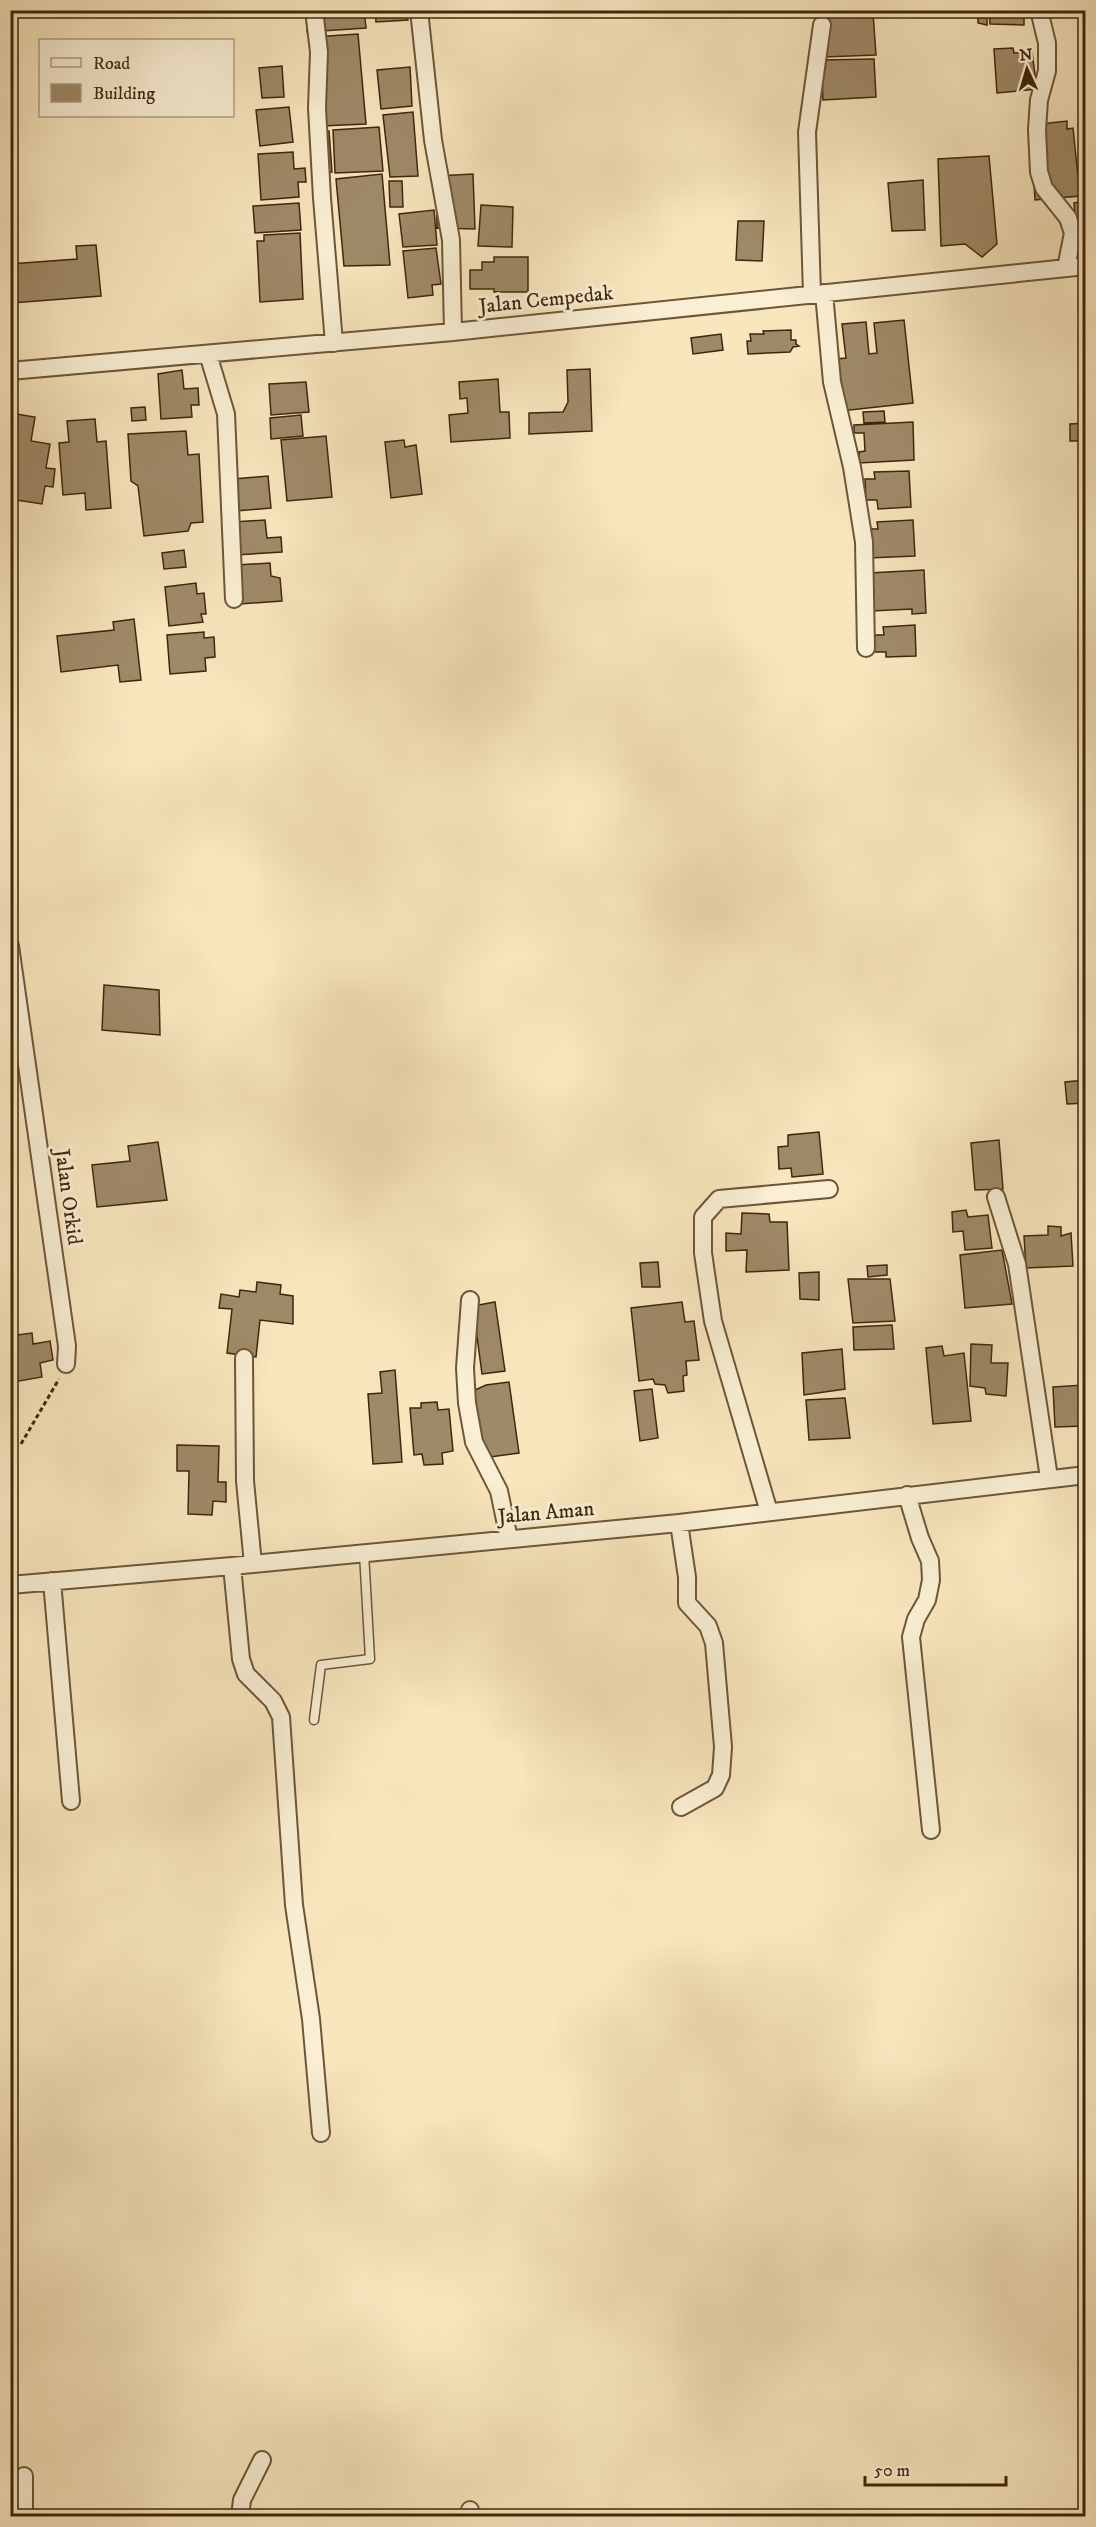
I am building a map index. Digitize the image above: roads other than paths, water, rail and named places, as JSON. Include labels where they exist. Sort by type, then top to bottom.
[{"type":"street","points":[[314,10],[319,52],[317,108],[322,198],[334,343]]},
{"type":"street","points":[[419,10],[433,140],[451,240],[453,332]]},
{"type":"street","points":[[1039,10],[1047,43],[1047,70],[1036,130],[1039,172],[1044,188],[1068,218],[1073,233],[1066,268]]},
{"type":"street","points":[[822,25],[807,132],[818,293],[832,382],[852,467],[864,542],[866,648]]},
{"type":"street","name":"Jalan Cempedak","points":[[10,371],[453,332],[1086,266]]},
{"type":"street","points":[[208,354],[226,414],[234,599]]},
{"type":"street","name":"Jalan Orkid","points":[[10,946],[67,1346],[66,1364]]},
{"type":"street","points":[[769,1512],[713,1320],[704,1253],[703,1217],[719,1199],[829,1189]]},
{"type":"street","points":[[996,1197],[1017,1264],[1049,1478]]},
{"type":"street","points":[[470,1300],[465,1368],[467,1403],[474,1442],[499,1491],[509,1539]]},
{"type":"street","points":[[244,1358],[245,1481],[253,1564]]},
{"type":"street","name":"Jalan Aman","points":[[10,1585],[679,1523],[1086,1475]]},
{"type":"street","points":[[907,1495],[920,1538],[930,1561],[931,1580],[927,1600],[916,1619],[911,1637],[931,1830]]},
{"type":"street","points":[[679,1523],[687,1577],[687,1603],[708,1626],[714,1643],[723,1747],[721,1775],[716,1788],[681,1807]]},
{"type":"street","points":[[232,1566],[241,1659],[246,1674],[273,1701],[281,1717],[294,1905],[311,2019],[321,2133]]},
{"type":"street","points":[[52,1581],[71,1801]]},
{"type":"street","points":[[240,2517],[242,2500],[262,2460]]},
{"type":"street","points":[[24,2476],[24,2517]]},
{"type":"lane","points":[[314,1720],[321,1665],[370,1659],[364,1553]]}]
